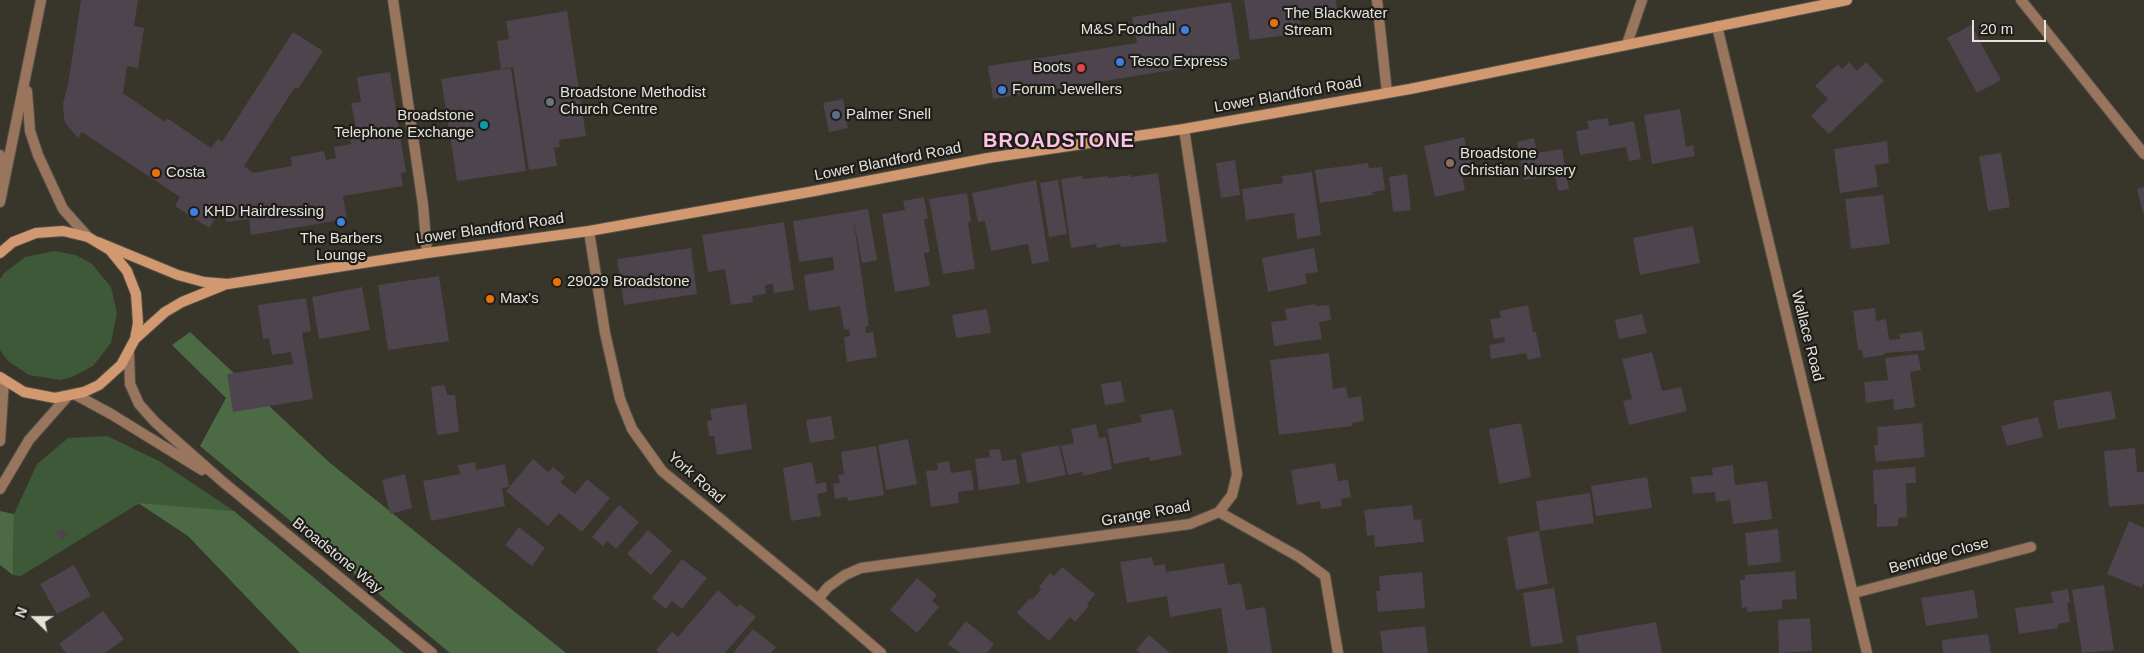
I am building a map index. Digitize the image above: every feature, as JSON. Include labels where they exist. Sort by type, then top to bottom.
[{"type":"main road","name":"Lower Blandford Road","points":[[135,339],[165,312],[182,302],[228,284],[428,253],[589,231],[979,160],[1184,129],[1388,93],[1847,0]]},
{"type":"main road","name":"Lower Blandford Road","points":[[0,253],[13,242],[36,233],[63,231],[93,240],[178,274],[204,282],[228,284]]},
{"type":"main road","points":[[2,379],[24,392],[55,398],[71,396],[99,385],[121,365],[135,339],[138,322],[136,294],[127,271],[110,250],[93,240]]},
{"type":"street","points":[[0,202],[41,0]]},
{"type":"street","points":[[395,0],[428,253]]},
{"type":"street","points":[[1377,0],[1388,93]]},
{"type":"street","points":[[1627,44],[1642,0]]},
{"type":"street","points":[[2021,0],[2144,154]]},
{"type":"street","name":"Wallace Road","points":[[1717,26],[1867,653]]},
{"type":"street","points":[[26,80],[30,131],[38,155],[63,209],[93,240]]},
{"type":"street","points":[[1184,129],[1237,474],[1232,495],[1219,512],[1282,547],[1325,576],[1338,653]]},
{"type":"street","points":[[0,155],[5,175]]},
{"type":"street","name":"York Road","points":[[589,231],[605,333],[620,399],[632,429],[662,471],[818,598],[881,653]]},
{"type":"street","name":"Broadstone Way","points":[[129,352],[130,384],[139,404],[155,422],[223,482],[432,653]]},
{"type":"street","points":[[0,441],[2,379]]},
{"type":"street","points":[[0,489],[29,440],[71,396]]},
{"type":"street","name":"Broadstone Way","points":[[71,396],[111,414],[223,482]]},
{"type":"street","name":"Grange Road","points":[[818,598],[828,587],[845,575],[861,568],[1190,524],[1219,512]]},
{"type":"street","name":"Benridge Close","points":[[1854,593],[2031,547]]},
{"type":"green space","points":[[54,251],[76,255],[92,264],[111,287],[117,313],[111,343],[93,366],[72,377],[60,380],[29,375],[8,361],[0,350],[0,279],[3,274],[25,257]]},
{"type":"green space","points":[[190,332],[330,463],[566,653],[450,653],[200,446],[226,398],[172,345]]},
{"type":"green space","points":[[107,436],[159,461],[234,511],[138,504],[21,576],[13,575],[14,514],[37,464],[68,438]]},
{"type":"green space","points":[[138,503],[234,511],[404,653],[300,653],[188,536]]},
{"type":"green space","points":[[0,511],[14,514],[13,575],[0,565]]},
{"type":"building","points":[[81,0],[138,0],[134,26],[144,28],[138,68],[127,66],[123,93],[165,122],[167,118],[211,148],[218,139],[222,142],[293,32],[323,51],[298,89],[295,87],[244,166],[253,173],[292,166],[291,157],[324,151],[326,160],[336,158],[334,147],[351,144],[349,129],[356,128],[351,103],[361,102],[357,77],[390,72],[406,172],[401,173],[403,186],[343,196],[347,219],[251,235],[249,219],[226,222],[225,211],[222,208],[209,228],[175,206],[180,197],[82,132],[78,138],[66,124],[63,103],[68,85]]},
{"type":"building","name":"The Blackwater Stream","points":[[1244,0],[1336,0],[1337,9],[1299,14],[1302,33],[1250,40]]},
{"type":"building","points":[[1231,2],[1240,59],[993,99],[988,66],[1137,43],[1132,17]]},
{"type":"building","name":"Broadstone Methodist Church Centre","points":[[567,11],[586,136],[559,140],[560,147],[554,148],[557,166],[529,170],[513,67],[501,69],[497,41],[509,39],[506,21]]},
{"type":"building","points":[[1971,25],[2001,80],[1977,93],[1947,38]]},
{"type":"building","points":[[1849,62],[1857,71],[1866,62],[1884,81],[1829,134],[1811,116],[1828,99],[1815,86],[1838,64],[1842,69]]},
{"type":"building","name":"Broadstone Telephone Exchange","points":[[511,68],[526,171],[457,181],[441,79]]},
{"type":"building","name":"Palmer Snell","points":[[843,99],[848,128],[829,132],[823,103]]},
{"type":"building","points":[[1680,109],[1686,147],[1693,145],[1695,156],[1652,164],[1644,115]]},
{"type":"building","points":[[1608,118],[1609,126],[1634,121],[1641,159],[1629,161],[1626,147],[1580,155],[1576,131],[1589,129],[1587,121]]},
{"type":"building","name":"Broadstone Christian Nursery","points":[[1464,137],[1468,155],[1471,154],[1475,172],[1462,174],[1465,190],[1435,197],[1424,146]]},
{"type":"building","points":[[1534,138],[1537,153],[1562,149],[1569,189],[1558,191],[1555,174],[1524,180],[1517,142]]},
{"type":"building","points":[[1887,141],[1889,163],[1875,165],[1878,187],[1840,193],[1834,149]]},
{"type":"building","points":[[2001,153],[2010,207],[1988,211],[1979,156]]},
{"type":"building","points":[[1235,160],[1240,195],[1221,198],[1216,163]]},
{"type":"building","points":[[1368,163],[1369,168],[1382,167],[1385,190],[1372,192],[1373,195],[1320,203],[1315,170]]},
{"type":"building","points":[[1312,172],[1321,235],[1297,239],[1294,213],[1246,220],[1242,189],[1283,183],[1282,176]]},
{"type":"building","points":[[1158,173],[1167,242],[1121,247],[1120,244],[1097,248],[1096,244],[1071,248],[1061,179],[1082,176],[1083,179],[1131,175],[1131,177]]},
{"type":"building","points":[[1407,174],[1411,210],[1393,212],[1389,177]]},
{"type":"building","points":[[1036,180],[1049,261],[1032,264],[1028,244],[991,251],[985,221],[978,222],[972,193]]},
{"type":"building","points":[[1058,180],[1067,234],[1049,237],[1040,183]]},
{"type":"building","points":[[2144,187],[2144,213],[2143,213],[2137,189]]},
{"type":"building","points":[[967,193],[971,222],[968,222],[975,269],[943,274],[929,199]]},
{"type":"building","points":[[1883,195],[1890,244],[1851,249],[1845,199]]},
{"type":"building","points":[[924,197],[928,219],[924,219],[930,252],[924,253],[930,286],[895,292],[882,214],[905,210],[903,201]]},
{"type":"building","points":[[868,209],[877,260],[862,263],[853,217],[869,326],[865,327],[866,333],[873,332],[877,357],[847,362],[844,337],[850,336],[849,329],[844,330],[840,306],[809,311],[804,275],[834,270],[833,257],[799,262],[793,221]]},
{"type":"building","points":[[784,222],[794,290],[774,293],[773,284],[765,285],[766,294],[752,296],[753,302],[731,305],[725,269],[708,272],[702,235]]},
{"type":"building","points":[[1693,226],[1700,263],[1640,275],[1633,238]]},
{"type":"building","points":[[691,248],[697,294],[624,305],[617,259]]},
{"type":"building","points":[[1314,248],[1318,272],[1305,274],[1307,284],[1268,292],[1262,258]]},
{"type":"building","points":[[439,276],[449,341],[388,350],[378,285]]},
{"type":"building","points":[[362,287],[370,330],[319,339],[312,297]]},
{"type":"building","points":[[306,298],[311,331],[302,333],[313,399],[233,412],[227,374],[293,364],[291,352],[272,355],[269,338],[263,339],[258,305]]},
{"type":"building","points":[[1315,304],[1316,306],[1329,305],[1331,320],[1319,322],[1322,339],[1274,346],[1271,322],[1287,320],[1285,309]]},
{"type":"building","points":[[1528,305],[1533,332],[1536,332],[1541,357],[1528,360],[1526,353],[1491,359],[1489,345],[1505,342],[1504,337],[1494,339],[1490,319],[1501,318],[1499,311]]},
{"type":"building","points":[[1875,308],[1876,321],[1886,319],[1889,340],[1900,339],[1899,334],[1922,331],[1925,350],[1884,353],[1884,355],[1863,358],[1862,350],[1858,350],[1853,311]]},
{"type":"building","points":[[987,309],[991,333],[956,338],[952,315]]},
{"type":"building","points":[[1642,314],[1647,333],[1619,339],[1615,320]]},
{"type":"building","points":[[1652,352],[1662,391],[1681,387],[1687,411],[1629,425],[1623,401],[1632,399],[1622,359]]},
{"type":"building","points":[[1329,353],[1333,389],[1346,387],[1348,398],[1361,396],[1364,421],[1352,423],[1352,426],[1279,435],[1270,360]]},
{"type":"building","points":[[1918,354],[1921,370],[1910,372],[1915,407],[1894,410],[1893,399],[1866,403],[1864,382],[1888,380],[1885,358]]},
{"type":"building","points":[[1121,381],[1125,402],[1105,405],[1101,384]]},
{"type":"building","points":[[445,385],[447,395],[455,395],[459,432],[437,435],[431,387]]},
{"type":"building","points":[[2111,391],[2116,419],[2058,429],[2053,401]]},
{"type":"building","points":[[746,404],[752,449],[717,455],[714,436],[709,436],[707,421],[712,420],[710,409]]},
{"type":"building","points":[[1173,409],[1182,455],[1150,461],[1149,457],[1114,464],[1107,429],[1142,422],[1140,415]]},
{"type":"building","points":[[831,416],[835,439],[810,443],[806,420]]},
{"type":"building","points":[[2038,417],[2043,437],[2007,446],[2001,426]]},
{"type":"building","points":[[1521,423],[1531,477],[1499,484],[1489,429]]},
{"type":"building","points":[[1922,423],[1925,457],[1876,462],[1874,445],[1878,445],[1877,427]]},
{"type":"building","points":[[1096,424],[1099,438],[1106,437],[1112,469],[1083,476],[1083,472],[1068,475],[1061,446],[1074,443],[1071,429]]},
{"type":"building","points":[[908,439],[917,484],[886,490],[878,445]]},
{"type":"building","points":[[1059,445],[1066,475],[1027,483],[1021,453]]},
{"type":"building","points":[[876,446],[884,495],[848,501],[847,497],[835,499],[833,484],[840,483],[838,475],[844,474],[841,452]]},
{"type":"building","points":[[2135,448],[2137,472],[2144,472],[2144,504],[2109,507],[2104,451]]},
{"type":"building","points":[[1000,449],[1002,461],[1016,459],[1020,484],[979,490],[975,459],[990,457],[989,450]]},
{"type":"building","points":[[533,459],[548,472],[553,467],[565,477],[560,482],[575,494],[587,479],[610,498],[582,532],[559,513],[548,526],[506,491]]},
{"type":"building","points":[[949,461],[951,473],[971,470],[974,490],[958,492],[959,503],[931,507],[926,471],[938,470],[937,463]]},
{"type":"building","points":[[475,462],[476,470],[505,464],[509,487],[502,488],[505,506],[431,521],[423,481],[460,474],[458,465]]},
{"type":"building","points":[[812,462],[816,484],[826,482],[827,492],[817,494],[821,516],[791,521],[783,468]]},
{"type":"building","points":[[1335,463],[1338,481],[1348,480],[1351,497],[1341,499],[1342,506],[1321,509],[1320,501],[1297,505],[1291,470]]},
{"type":"building","points":[[1733,465],[1735,485],[1767,481],[1772,519],[1733,524],[1730,500],[1716,502],[1715,492],[1693,494],[1691,477],[1713,475],[1712,468]]},
{"type":"building","points":[[1915,467],[1916,483],[1906,483],[1907,517],[1898,518],[1898,526],[1877,527],[1877,504],[1874,504],[1873,470]]},
{"type":"building","points":[[405,474],[412,508],[390,514],[382,480]]},
{"type":"building","points":[[1647,477],[1652,508],[1596,516],[1591,486]]},
{"type":"building","points":[[1590,493],[1594,523],[1540,531],[1536,501]]},
{"type":"building","points":[[619,505],[639,522],[616,549],[607,541],[603,546],[592,537]]},
{"type":"building","points":[[1412,505],[1414,520],[1421,519],[1424,542],[1375,547],[1374,535],[1367,536],[1364,510]]},
{"type":"building","points":[[2129,521],[2144,528],[2144,582],[2142,588],[2107,574]]},
{"type":"building","points":[[519,527],[545,548],[532,566],[505,545]]},
{"type":"building","points":[[62,529],[67,535],[61,540],[56,533]]},
{"type":"building","points":[[1778,529],[1781,562],[1748,566],[1745,533]]},
{"type":"building","points":[[648,530],[672,551],[651,575],[627,554]]},
{"type":"building","points":[[1539,531],[1548,584],[1516,590],[1507,537]]},
{"type":"building","points":[[1152,557],[1154,566],[1165,564],[1166,572],[1224,563],[1228,585],[1241,583],[1246,610],[1265,607],[1272,653],[1228,653],[1221,608],[1170,617],[1167,596],[1127,603],[1120,562]]},
{"type":"building","points":[[682,559],[707,578],[682,609],[672,601],[666,609],[652,598]]},
{"type":"building","points":[[74,565],[91,596],[57,614],[40,584]]},
{"type":"building","points":[[1062,567],[1095,594],[1087,604],[1089,606],[1075,622],[1070,617],[1049,641],[1017,613],[1030,598],[1032,600],[1050,573],[1054,576]]},
{"type":"building","points":[[1795,571],[1797,599],[1782,600],[1782,609],[1747,612],[1747,607],[1742,608],[1740,580],[1745,580],[1745,575]]},
{"type":"building","points":[[1422,572],[1425,608],[1378,612],[1376,591],[1380,591],[1379,576]]},
{"type":"building","points":[[917,578],[937,595],[932,601],[939,607],[917,633],[890,610]]},
{"type":"building","points":[[2104,585],[2114,650],[2082,653],[2072,590]]},
{"type":"building","points":[[1554,588],[1563,643],[1531,647],[1523,593]]},
{"type":"building","points":[[2068,589],[2070,602],[2067,603],[2070,622],[2058,624],[2058,628],[2019,634],[2015,608],[2053,603],[2051,592]]},
{"type":"building","points":[[718,590],[737,607],[740,604],[756,617],[725,653],[659,653],[656,650],[672,632],[678,637]]},
{"type":"building","points":[[1974,590],[1978,618],[1926,626],[1921,598]]},
{"type":"building","points":[[103,611],[124,639],[105,653],[66,653],[59,644]]},
{"type":"building","points":[[1810,618],[1812,651],[1779,653],[1778,620]]},
{"type":"building","points":[[966,621],[994,644],[987,653],[960,653],[948,644]]},
{"type":"building","points":[[1656,622],[1662,653],[1579,653],[1576,636]]},
{"type":"building","points":[[1425,626],[1428,653],[1383,653],[1380,631]]},
{"type":"building","points":[[753,629],[776,647],[771,653],[733,653]]},
{"type":"building","points":[[1988,634],[1991,653],[1943,653],[1942,640]]},
{"type":"building","points":[[1149,635],[1170,653],[1140,653],[1136,650]]},
{"type":"place","name":"The Blackwater Stream","points":[[1274,23]]},
{"type":"place","name":"M&S Foodhall","points":[[1185,30]]},
{"type":"place","name":"Tesco Express","points":[[1120,62]]},
{"type":"place","name":"Boots","points":[[1081,68]]},
{"type":"place","name":"Forum Jewellers","points":[[1002,90]]},
{"type":"place","name":"Broadstone Methodist Church Centre","points":[[550,102]]},
{"type":"place","name":"Palmer Snell","points":[[836,115]]},
{"type":"place","name":"Broadstone Telephone Exchange","points":[[484,125]]},
{"type":"place","name":"Broadstone Christian Nursery","points":[[1450,163]]},
{"type":"place","name":"Costa","points":[[156,173]]},
{"type":"place","name":"KHD Hairdressing","points":[[194,212]]},
{"type":"place","name":"The Barbers Lounge","points":[[341,222]]},
{"type":"place","name":"29029 Broadstone","points":[[557,282]]},
{"type":"place","name":"Max's","points":[[490,299]]},
{"type":"district","name":"BROADSTONE","points":[[1059,141]]}]
